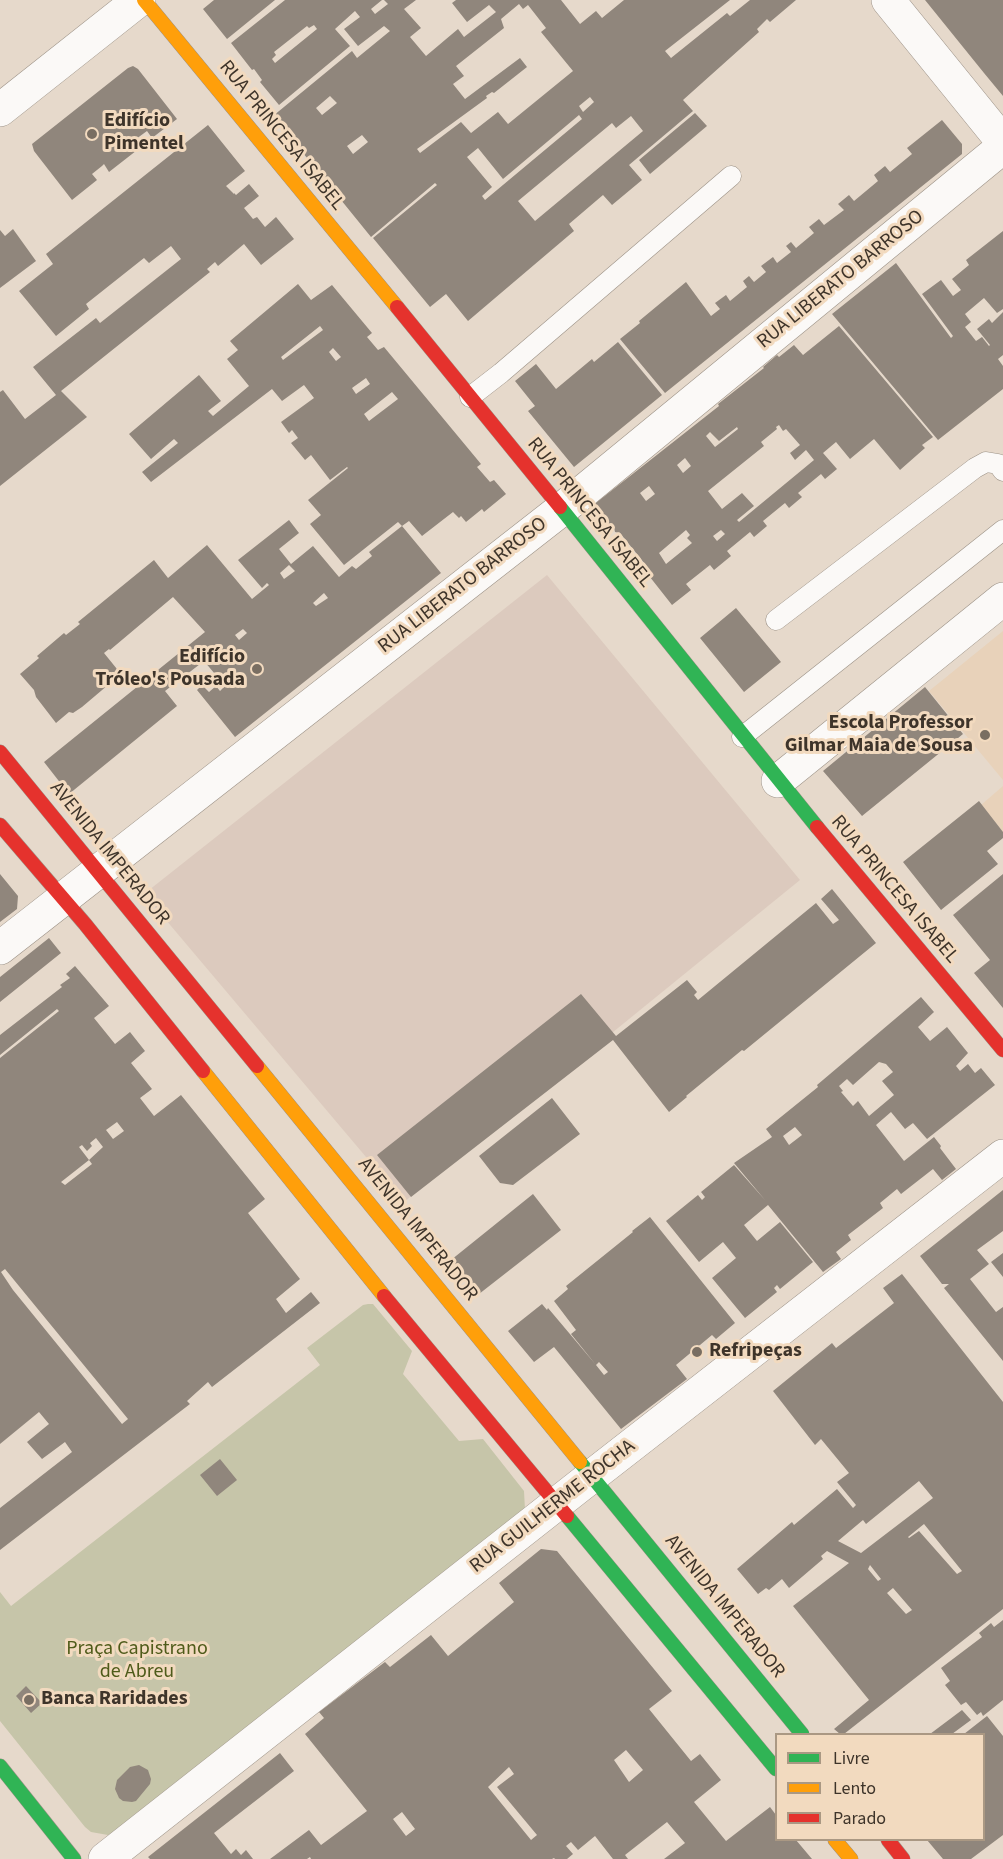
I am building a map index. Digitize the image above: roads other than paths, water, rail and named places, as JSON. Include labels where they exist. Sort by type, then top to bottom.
[{"type":"main road","name":"RUA PRINCESA ISABEL","points":[[144,0],[562,509],[742,737],[1003,1050]]},
{"type":"main road","name":"AVENIDA IMPERADOR","points":[[0,752],[801,1733]]},
{"type":"main road","points":[[0,825],[63,899],[374,1283],[775,1767]]},
{"type":"main road","points":[[0,1766],[74,1859]]},
{"type":"main road","points":[[837,1841],[851,1859]]},
{"type":"main road","points":[[890,1841],[903,1859]]},
{"type":"street","points":[[0,111],[139,0]]},
{"type":"street","points":[[888,0],[1003,141]]},
{"type":"street","name":"RUA LIBERATO BARROSO","points":[[0,948],[562,509],[1003,147]]},
{"type":"street","points":[[778,781],[1003,599]]},
{"type":"street","name":"RUA GUILHERME ROCHA","points":[[105,1859],[1003,1156]]},
{"type":"lane","points":[[470,397],[731,176]]},
{"type":"lane","points":[[776,620],[975,468],[986,462],[998,464],[1003,471]]},
{"type":"lane","points":[[742,737],[1003,530]]},
{"type":"place","name":"Edifício Pimentel","points":[[92,134]]},
{"type":"place","name":"Edifício Tróleo's Pousada","points":[[257,669]]},
{"type":"place","name":"Escola Professor Gilmar Maia de Sousa","points":[[985,735]]},
{"type":"place","name":"Refripeças","points":[[697,1352]]},
{"type":"place","name":"Banca Raridades","points":[[29,1700]]},
{"type":"park label","name":"Praça Capistrano de Abreu","points":[[137,1662]]}]
